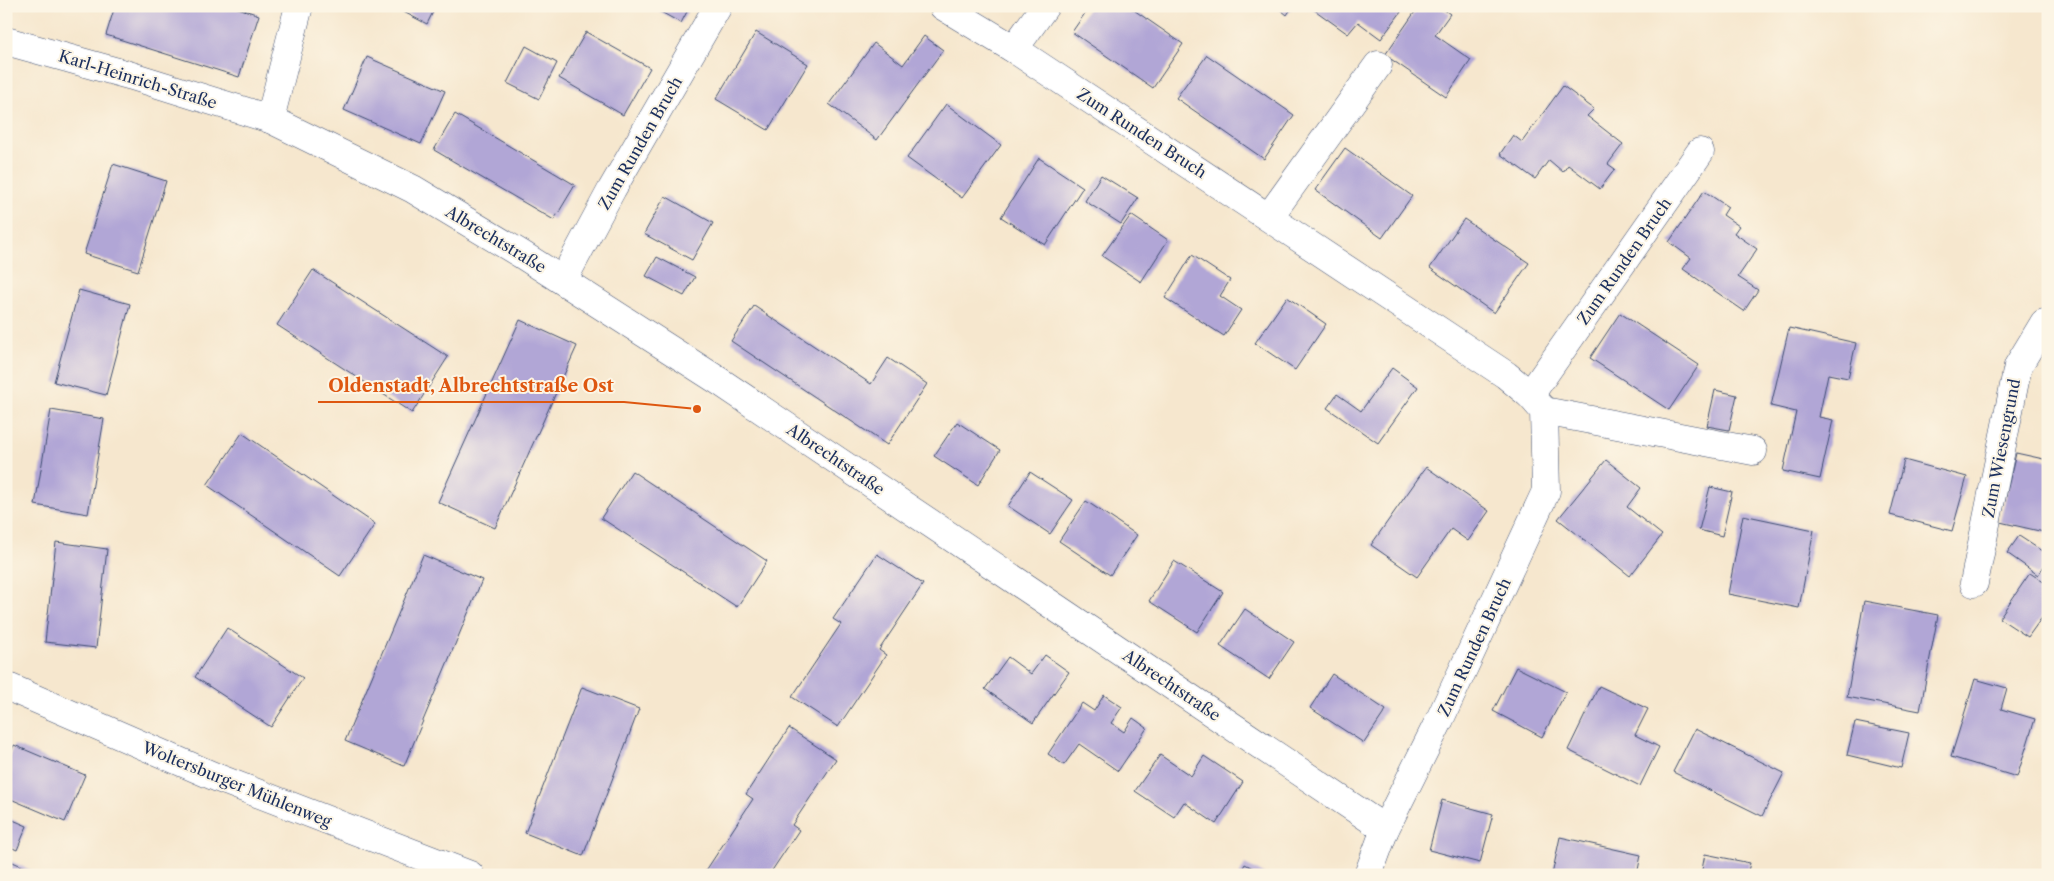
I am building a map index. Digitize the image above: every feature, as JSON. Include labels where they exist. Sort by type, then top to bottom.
[{"type":"street","points":[[270,119],[300,6]]},
{"type":"street","name":"Zum Runden Bruch","points":[[563,280],[612,189],[718,6]]},
{"type":"street","name":"Zum Runden Bruch","points":[[943,6],[1014,49],[1506,375],[1537,403],[1753,451]]},
{"type":"street","points":[[1014,49],[1045,6]]},
{"type":"street","name":"Karl-Heinrich-Straße","points":[[6,41],[132,76],[270,119]]},
{"type":"street","points":[[1269,217],[1378,65]]},
{"type":"street","name":"Albrechtstraße","points":[[270,119],[413,188],[563,280],[736,392],[1385,829]]},
{"type":"street","name":"Zum Runden Bruch","points":[[1368,875],[1385,829],[1440,720],[1546,492],[1537,403],[1700,152]]},
{"type":"street","name":"Zum Wiesengrund","points":[[1974,583],[2018,366],[2044,324],[2048,326]]},
{"type":"street","name":"Woltersburger Mühlenweg","points":[[6,686],[218,778],[458,873]]},
{"type":"building","points":[[115,6],[232,6],[259,15],[239,77],[106,35]]},
{"type":"building","points":[[392,6],[436,6],[427,24]]},
{"type":"building","points":[[650,6],[690,6],[681,23]]},
{"type":"building","points":[[1090,6],[1128,6],[1183,44],[1153,88],[1072,32]]},
{"type":"building","points":[[1276,6],[1293,6],[1287,15]]},
{"type":"building","points":[[1309,6],[1393,6],[1401,12],[1381,39],[1358,22],[1348,34]]},
{"type":"building","points":[[1419,6],[1439,6],[1450,14],[1435,35],[1471,60],[1446,97],[1385,55]]},
{"type":"building","points":[[586,32],[650,68],[623,115],[559,78]]},
{"type":"building","points":[[756,32],[808,64],[768,130],[716,99]]},
{"type":"building","points":[[924,36],[943,50],[877,140],[829,104],[874,43],[903,65]]},
{"type":"building","points":[[526,46],[557,63],[539,99],[507,83]]},
{"type":"building","points":[[1207,55],[1294,115],[1264,159],[1176,98]]},
{"type":"building","points":[[367,57],[445,91],[421,144],[344,110]]},
{"type":"building","points":[[1563,86],[1594,109],[1587,116],[1623,144],[1608,164],[1615,169],[1600,189],[1568,165],[1563,172],[1549,160],[1535,179],[1500,154],[1513,135],[1522,142]]},
{"type":"building","points":[[946,104],[1001,145],[962,198],[907,158]]},
{"type":"building","points":[[455,114],[575,185],[554,220],[434,150]]},
{"type":"building","points":[[1345,148],[1412,196],[1382,238],[1315,190]]},
{"type":"building","points":[[1039,158],[1083,187],[1045,245],[1001,217]]},
{"type":"building","points":[[113,164],[166,181],[138,271],[84,254]]},
{"type":"building","points":[[1101,175],[1138,198],[1121,224],[1085,201]]},
{"type":"building","points":[[1704,191],[1728,207],[1723,215],[1739,226],[1734,233],[1757,249],[1738,277],[1758,290],[1744,311],[1683,269],[1691,258],[1669,242]]},
{"type":"building","points":[[665,196],[713,223],[692,260],[644,234]]},
{"type":"building","points":[[1131,215],[1168,240],[1141,282],[1102,256]]},
{"type":"building","points":[[1464,219],[1529,263],[1494,313],[1430,268]]},
{"type":"building","points":[[1192,255],[1230,280],[1220,296],[1241,310],[1224,336],[1165,298]]},
{"type":"building","points":[[657,257],[695,277],[684,296],[646,276]]},
{"type":"building","points":[[313,270],[448,357],[412,413],[277,325]]},
{"type":"building","points":[[79,290],[130,304],[106,395],[54,382]]},
{"type":"building","points":[[1287,297],[1326,324],[1295,370],[1255,343]]},
{"type":"building","points":[[754,306],[871,384],[888,358],[927,384],[887,445],[731,341]]},
{"type":"building","points":[[1620,313],[1699,365],[1669,410],[1590,358]]},
{"type":"building","points":[[520,320],[577,346],[495,528],[438,502]]},
{"type":"building","points":[[1789,328],[1856,343],[1848,378],[1828,374],[1819,417],[1833,420],[1820,479],[1783,471],[1796,412],[1771,406]]},
{"type":"building","points":[[1392,368],[1418,387],[1378,443],[1327,408],[1337,394],[1361,411]]},
{"type":"building","points":[[1715,390],[1737,395],[1729,430],[1707,426]]},
{"type":"building","points":[[51,410],[104,419],[88,514],[35,505]]},
{"type":"building","points":[[957,422],[1000,450],[978,485],[934,456]]},
{"type":"building","points":[[242,433],[375,524],[340,576],[207,485]]},
{"type":"building","points":[[2016,453],[2048,460],[2048,533],[2000,522]]},
{"type":"building","points":[[1606,460],[1641,488],[1627,507],[1662,535],[1630,576],[1558,519]]},
{"type":"building","points":[[1904,460],[1967,477],[1952,531],[1890,515]]},
{"type":"building","points":[[1426,467],[1489,511],[1468,541],[1451,529],[1417,577],[1371,545]]},
{"type":"building","points":[[632,471],[767,561],[737,607],[601,518]]},
{"type":"building","points":[[1030,472],[1073,500],[1050,534],[1008,506]]},
{"type":"building","points":[[1710,487],[1732,492],[1722,536],[1699,530]]},
{"type":"building","points":[[1086,501],[1137,535],[1110,575],[1059,541]]},
{"type":"building","points":[[1743,515],[1814,530],[1799,608],[1728,594]]},
{"type":"building","points":[[2019,536],[2048,555],[2048,560],[2038,575],[2007,553]]},
{"type":"building","points":[[56,542],[107,549],[96,648],[45,642]]},
{"type":"building","points":[[877,554],[923,584],[879,650],[886,655],[838,727],[792,697],[841,624],[833,619]]},
{"type":"building","points":[[423,555],[482,580],[404,766],[345,741]]},
{"type":"building","points":[[1174,561],[1223,592],[1197,632],[1149,601]]},
{"type":"building","points":[[2030,573],[2048,585],[2048,609],[2028,637],[1999,618]]},
{"type":"building","points":[[1864,601],[1938,615],[1920,711],[1847,697]]},
{"type":"building","points":[[1245,609],[1294,642],[1269,679],[1220,646]]},
{"type":"building","points":[[227,628],[303,678],[271,727],[195,677]]},
{"type":"building","points":[[1045,655],[1069,672],[1033,723],[985,689],[1008,657],[1031,674]]},
{"type":"building","points":[[1516,667],[1566,692],[1542,737],[1493,711]]},
{"type":"building","points":[[1332,674],[1386,710],[1364,743],[1310,708]]},
{"type":"building","points":[[1975,679],[2007,688],[2001,709],[2035,719],[2017,777],[1951,757]]},
{"type":"building","points":[[1599,686],[1648,709],[1635,735],[1659,747],[1640,786],[1568,750]]},
{"type":"building","points":[[582,687],[639,709],[583,856],[525,833]]},
{"type":"building","points":[[1104,695],[1122,707],[1111,723],[1124,732],[1133,718],[1147,728],[1118,771],[1079,744],[1064,765],[1048,754],[1082,703],[1094,711]]},
{"type":"building","points":[[1855,722],[1909,733],[1901,768],[1847,755]]},
{"type":"building","points":[[789,728],[836,759],[792,825],[799,830],[769,875],[710,875],[705,872],[753,799],[746,794]]},
{"type":"building","points":[[1695,729],[1784,773],[1762,816],[1673,772]]},
{"type":"building","points":[[14,745],[85,775],[65,822],[6,797],[6,763]]},
{"type":"building","points":[[1160,755],[1191,776],[1204,756],[1243,782],[1216,824],[1184,802],[1174,817],[1135,791]]},
{"type":"building","points":[[1442,800],[1493,814],[1480,863],[1429,850]]},
{"type":"building","points":[[6,817],[27,826],[17,850],[6,845]]},
{"type":"building","points":[[1560,837],[1641,855],[1637,875],[1552,875]]},
{"type":"building","points":[[1705,854],[1750,863],[1747,875],[1701,875]]},
{"type":"building","points":[[6,859],[33,871],[31,875],[6,875]]},
{"type":"building","points":[[1245,864],[1266,875],[1239,875]]},
{"type":"place","name":"Oldenstadt, Albrechtstraße Ost","points":[[697,409]]}]
